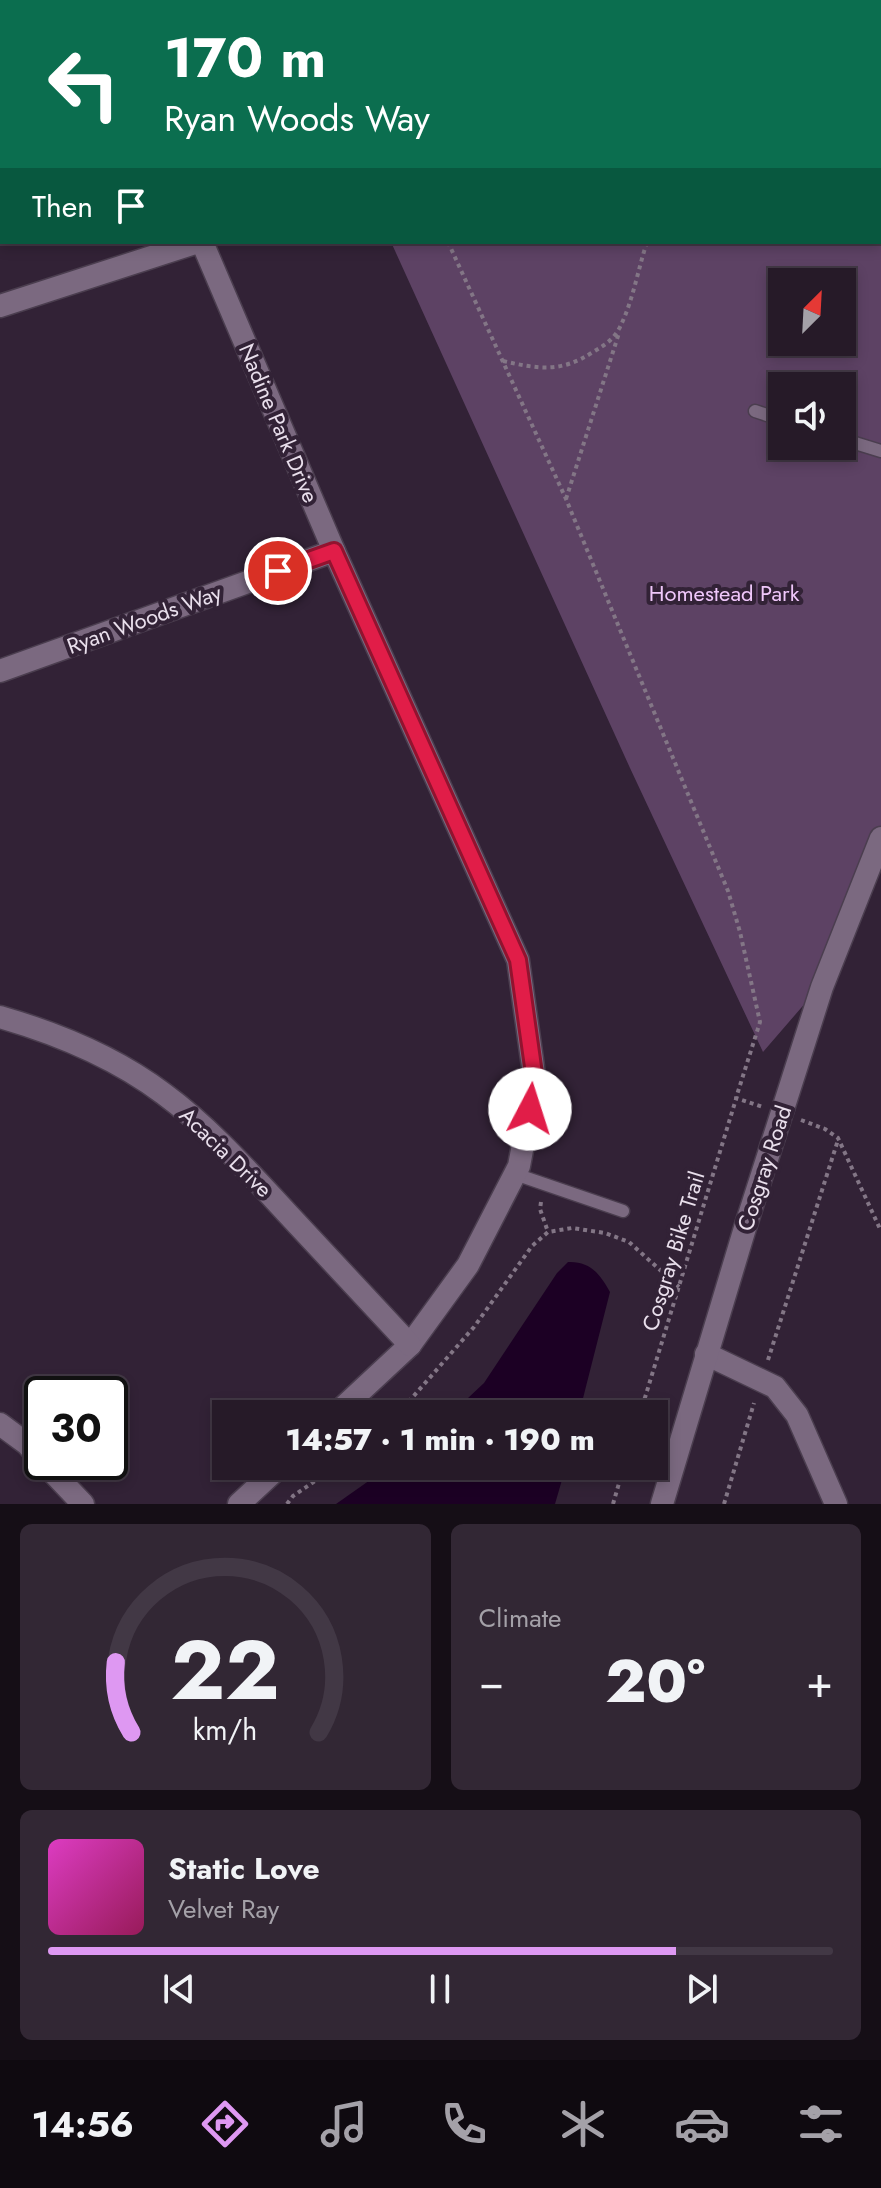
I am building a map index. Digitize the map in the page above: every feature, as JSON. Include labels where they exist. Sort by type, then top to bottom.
[{"type":"street","points":[[0,306],[194,244]]},
{"type":"street","name":"Nadine Park Drive","points":[[201,244],[334,551],[518,960],[535,1081],[519,1166],[468,1265],[410,1345],[351,1400]]},
{"type":"street","name":"Ryan Woods Way","points":[[0,671],[334,551]]},
{"type":"street","name":"Cosgray Road","points":[[662,1504],[706,1354],[826,976],[880,841]]},
{"type":"street","name":"Acacia Drive","points":[[0,1017],[82,1045],[165,1094],[239,1160],[410,1345]]},
{"type":"street","points":[[706,1354],[775,1387],[797,1415],[836,1504]]},
{"type":"street","points":[[0,1424],[24,1442]]},
{"type":"street","points":[[61,1480],[83,1504]]},
{"type":"street","points":[[239,1504],[265,1480]]},
{"type":"lane","points":[[755,411],[768,415]]},
{"type":"lane","points":[[856,443],[881,451]]},
{"type":"lane","points":[[515,1174],[623,1211]]},
{"type":"path","name":"Cosgray Bike Trail","points":[[449,244],[566,499],[728,891],[760,1022],[644,1400]]},
{"type":"path","points":[[566,499],[646,244]]},
{"type":"path","points":[[501,361],[532,368],[563,368],[582,360],[610,341],[620,326]]},
{"type":"path","points":[[736,1098],[825,1129],[838,1138],[881,1231]]},
{"type":"path","points":[[724,1504],[838,1138]]},
{"type":"path","points":[[545,1184],[540,1209],[548,1232]]},
{"type":"path","points":[[410,1400],[474,1327],[532,1246],[548,1232],[572,1228],[605,1233],[629,1242],[679,1287]]},
{"type":"path","points":[[287,1504],[293,1496],[316,1480]]},
{"type":"path","points":[[613,1504],[620,1480]]},
{"type":"green space","name":"Homestead Park","points":[[392,244],[881,244],[881,838],[820,986],[763,1052]]},
{"type":"shaded area","points":[[568,1262],[588,1266],[610,1292],[583,1400],[466,1400],[484,1383],[557,1273]]},
{"type":"shaded area","points":[[370,1480],[562,1480],[555,1504],[336,1504]]},
{"type":"route","points":[[278,571],[334,551],[518,960],[535,1081],[530,1109]]}]
